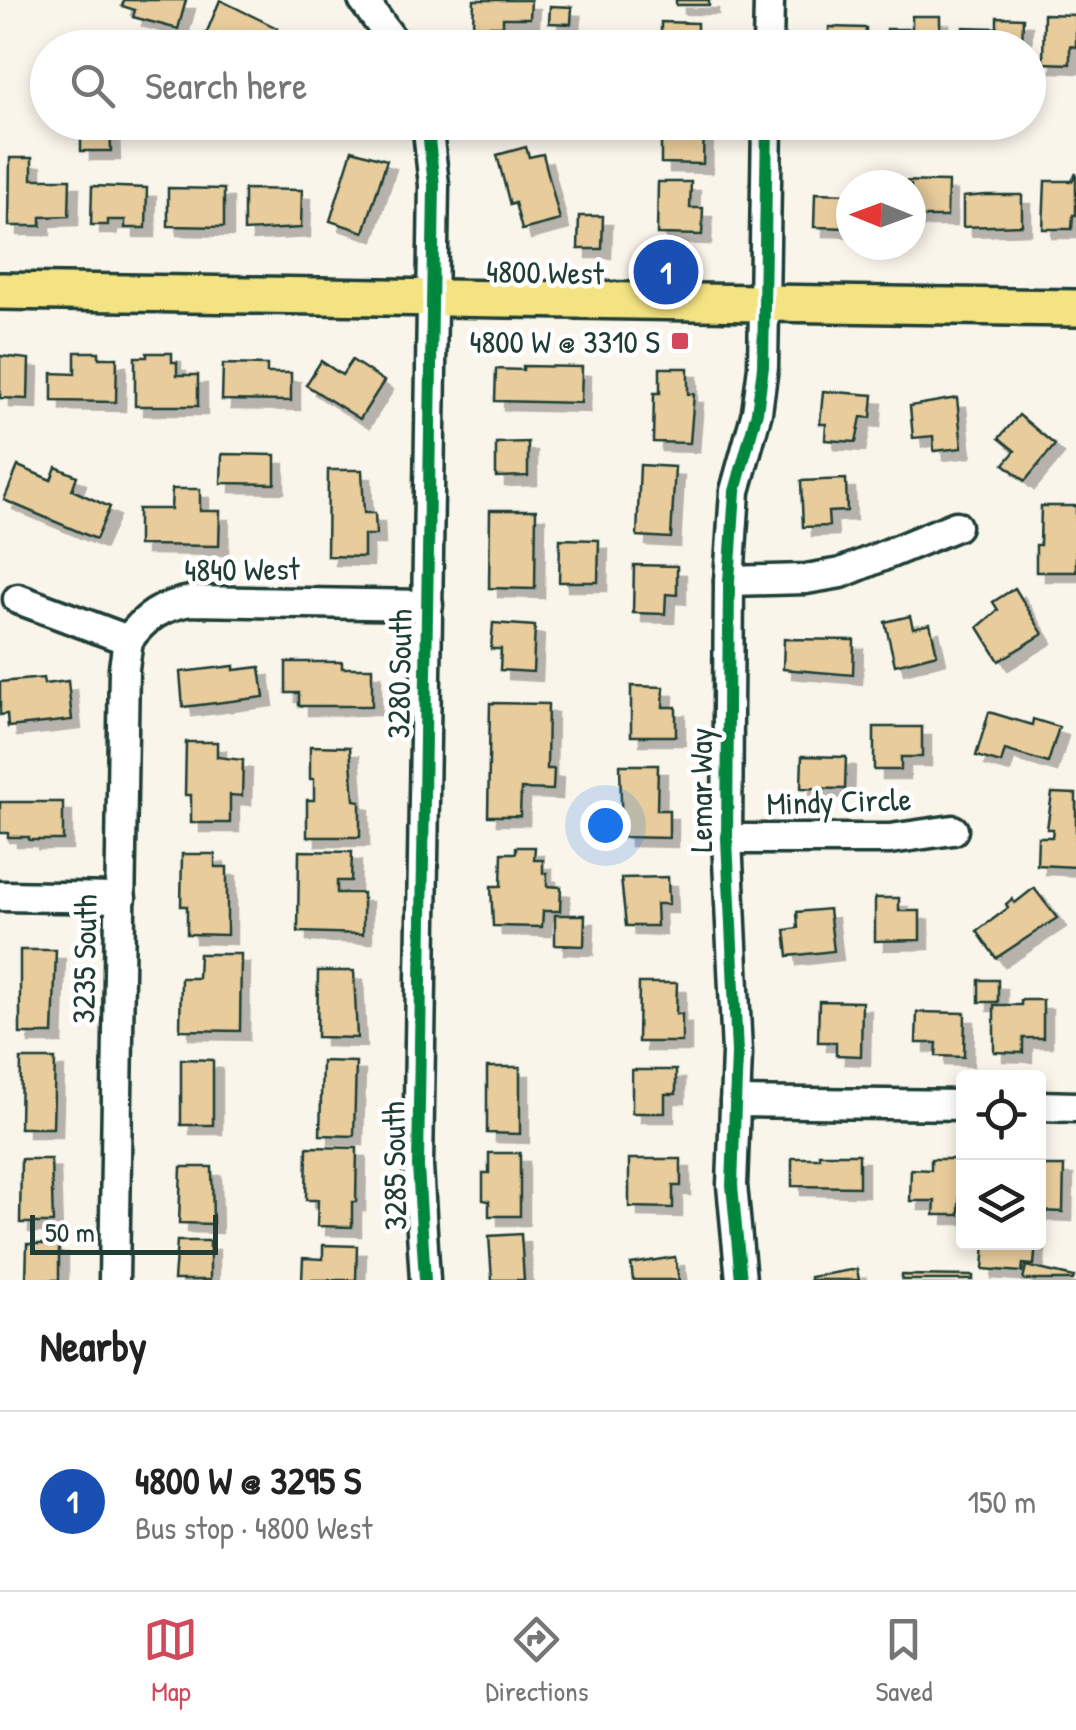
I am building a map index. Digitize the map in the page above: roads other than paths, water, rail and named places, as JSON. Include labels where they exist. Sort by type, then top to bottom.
[{"type":"main road","name":"4800 West","points":[[0,290],[1076,308]]},
{"type":"street","points":[[362,0],[384,30]]},
{"type":"street","points":[[768,0],[768,30]]},
{"type":"street","name":"3280 South","points":[[420,1052],[433,298],[434,185],[429,140]]},
{"type":"street","name":"Lemar Way","points":[[741,1280],[732,1185],[735,988],[727,839],[729,581],[735,491],[756,412],[763,367],[767,140]]},
{"type":"street","points":[[729,581],[806,580],[841,573],[956,526]]},
{"type":"street","points":[[18,599],[128,640]]},
{"type":"street","name":"4840 West","points":[[128,640],[155,612],[190,602],[428,605]]},
{"type":"street","name":"3235 South","points":[[114,1280],[124,668],[128,640]]},
{"type":"street","name":"Mindy Circle","points":[[727,839],[890,839],[953,830]]},
{"type":"street","points":[[0,896],[120,898]]},
{"type":"street","name":"3285 South","points":[[420,1052],[419,1180],[425,1280]]},
{"type":"street","points":[[734,1102],[956,1105]]},
{"type":"street","points":[[1046,1106],[1076,1107]]},
{"type":"place","name":"4800 W @ 3295 S","points":[[666,272]]},
{"type":"place","name":"4800 W @ 3310 S","points":[[680,341]]}]
